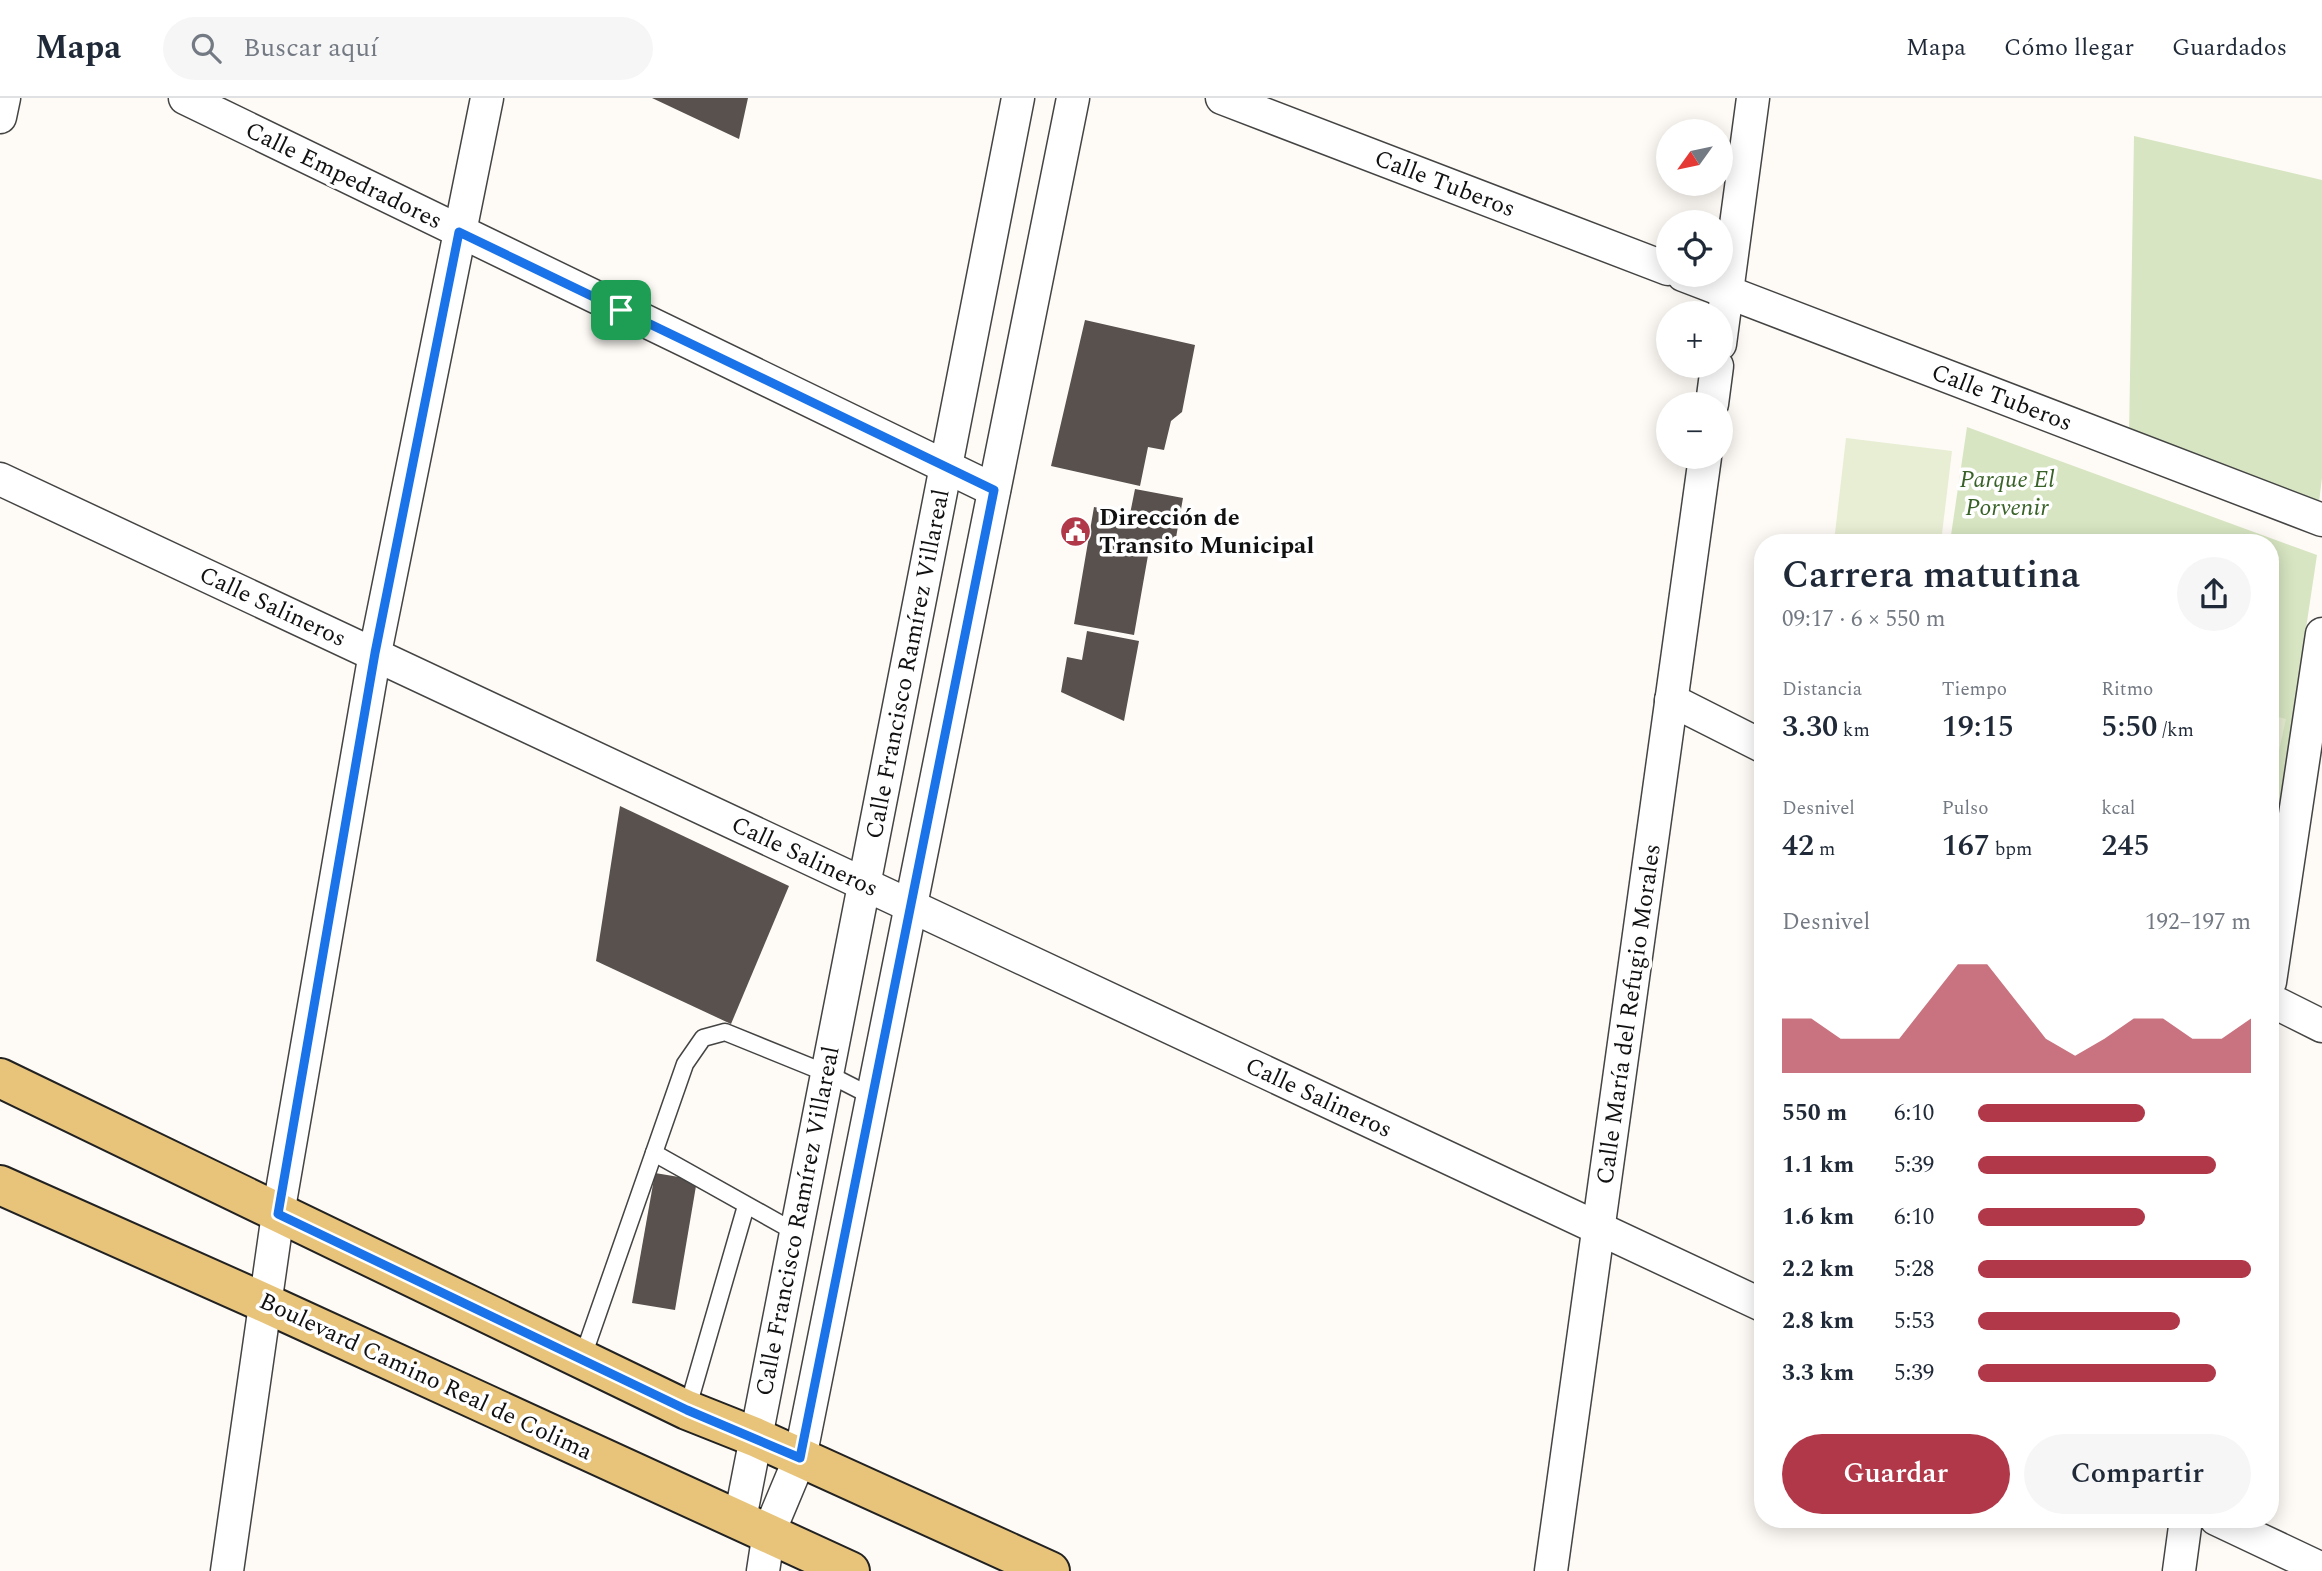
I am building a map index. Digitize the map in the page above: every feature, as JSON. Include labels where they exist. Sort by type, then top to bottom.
[{"type":"main road","points":[[0,1078],[687,1410],[755,1437],[1050,1571]]},
{"type":"main road","name":"Boulevard Camino Real de Colima","points":[[0,1185],[265,1303],[850,1571]]},
{"type":"street","points":[[0,117],[4,98]]},
{"type":"street","name":"Calle Empedradores","points":[[185,98],[994,490]]},
{"type":"street","points":[[227,1571],[278,1214],[375,653],[487,98]]},
{"type":"street","name":"Calle Francisco Ramírez Villareal","points":[[764,1571],[754,1526],[755,1437],[1018,98]]},
{"type":"street","name":"Calle Francisco Ramírez Villareal","points":[[754,1526],[800,1458],[1073,98]]},
{"type":"street","name":"Calle Tuberos","points":[[1222,98],[1656,264]]},
{"type":"street","points":[[1726,301],[1753,98]]},
{"type":"street","name":"Calle Tuberos","points":[[1714,287],[2322,520]]},
{"type":"street","name":"Calle María del Refugio Morales","points":[[1551,1571],[1703,469]]},
{"type":"street","name":"Calle Salineros","points":[[0,480],[375,653],[1754,1302]]},
{"type":"street","points":[[2279,922],[2322,634]]},
{"type":"street","points":[[1671,700],[1754,742]]},
{"type":"street","points":[[2279,1004],[2322,1026]]},
{"type":"street","points":[[2179,1571],[2185,1528]]},
{"type":"street","points":[[2235,1528],[2322,1569]]},
{"type":"lane","points":[[582,1359],[685,1064],[703,1038],[725,1032],[826,1073],[873,1097]]},
{"type":"lane","points":[[654,1153],[795,1232]]},
{"type":"lane","points":[[687,1410],[746,1206]]},
{"type":"green space","points":[[2134,136],[2322,180],[2322,478],[2317,518],[2129,437]]},
{"type":"green space","name":"Parque El Porvenir","points":[[1967,427],[2260,534],[1951,534]]},
{"type":"green space","points":[[1846,438],[1952,451],[1942,534],[1835,534]]},
{"type":"green space","name":"Parque El Porvenir","points":[[2279,541],[2317,555],[2279,809]]},
{"type":"green space","points":[[2279,717],[2286,719],[2279,750]]},
{"type":"building","points":[[652,98],[748,98],[739,139]]},
{"type":"building","points":[[1085,320],[1195,345],[1182,412],[1171,421],[1164,450],[1148,447],[1140,486],[1051,466]]},
{"type":"building","points":[[1135,489],[1183,498],[1174,549],[1150,544],[1134,635],[1074,624],[1094,507],[1130,514]]},
{"type":"building","points":[[1087,631],[1139,641],[1124,721],[1061,692],[1067,657],[1082,660]]},
{"type":"building","points":[[620,806],[789,886],[731,1024],[596,961]]},
{"type":"building","points":[[655,1173],[697,1180],[675,1310],[632,1303]]},
{"type":"place","name":"Dirección de Transito Municipal","points":[[1076,531]]},
{"type":"route","points":[[459,232],[621,310],[994,490],[800,1458],[687,1410],[278,1214],[375,653],[459,232]]}]
